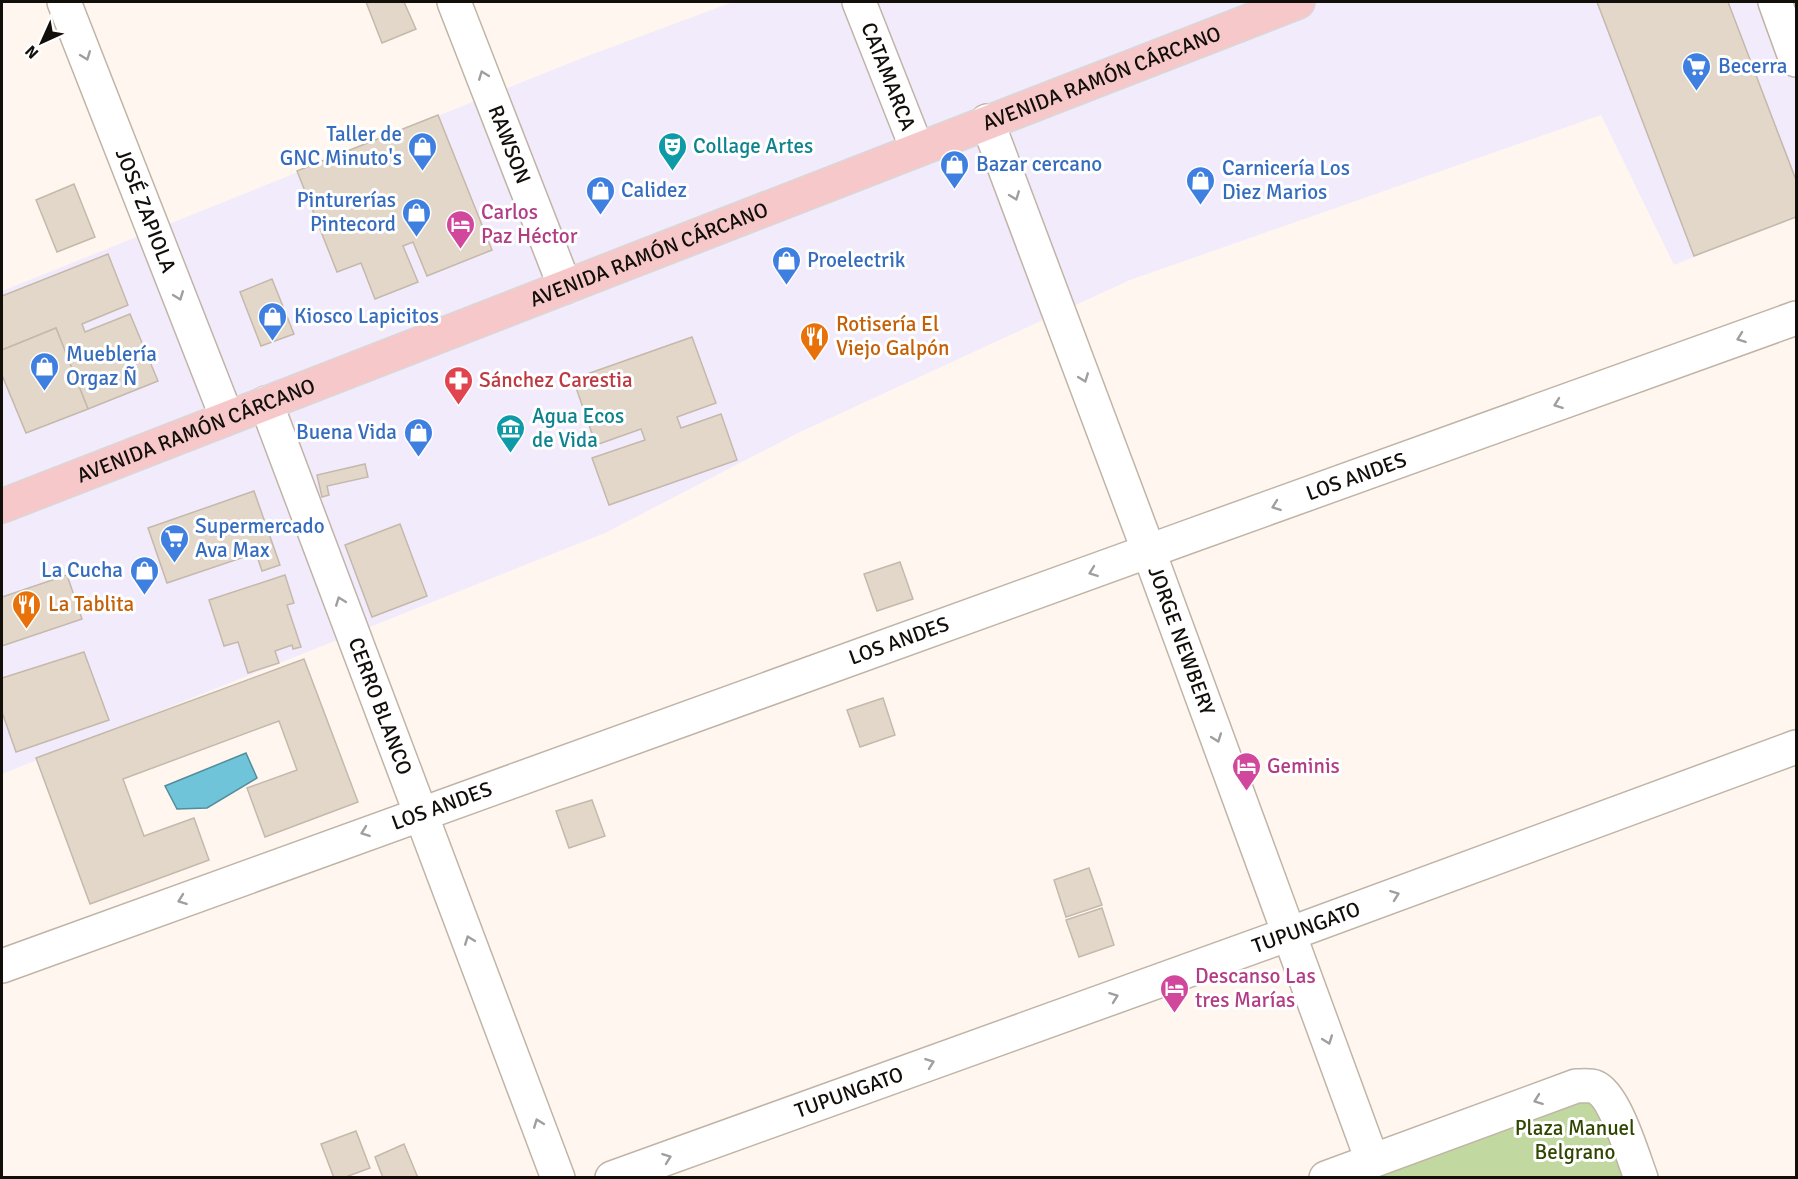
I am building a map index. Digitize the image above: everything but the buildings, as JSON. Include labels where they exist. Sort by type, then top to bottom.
[{"type":"main road","name":"AVENIDA RAMÓN CÁRCANO","points":[[2,506],[917,149],[1244,11],[1298,2]]},
{"type":"street","name":"JOSÉ ZAPIOLA","points":[[64,2],[227,418]]},
{"type":"street","name":"RAWSON","points":[[454,2],[565,286]]},
{"type":"street","name":"CATAMARCA","points":[[859,2],[917,149]]},
{"type":"street","points":[[1775,2],[1797,60]]},
{"type":"street","name":"JORGE NEWBERY","points":[[987,121],[1149,552],[1372,1160]]},
{"type":"street","name":"LOS ANDES","points":[[2,966],[420,812],[1797,318]]},
{"type":"street","name":"CERRO BLANCO","points":[[266,403],[558,1178]]},
{"type":"street","name":"TUPUNGATO","points":[[612,1178],[1289,934],[1797,747]]},
{"type":"street","points":[[1326,1178],[1576,1086],[1594,1087],[1603,1093],[1615,1111],[1641,1178]]},
{"type":"shaded area","points":[[733,2],[1793,2],[1796,9],[1796,217],[1674,265],[1601,115],[1130,280],[798,433],[605,533],[2,774],[2,291],[582,58]]},
{"type":"green space","name":"Plaza Manuel Belgrano","points":[[1580,1099],[1607,1113],[1630,1178],[1368,1178]]},
{"type":"water","points":[[246,753],[257,778],[207,808],[177,809],[165,786]]},
{"type":"place","name":"Becerra","points":[[1697,92]]},
{"type":"place","name":"Taller de GNC Minuto's","points":[[423,172]]},
{"type":"place","name":"Collage Artes","points":[[672,172]]},
{"type":"place","name":"Bazar cercano","points":[[955,190]]},
{"type":"place","name":"Carnicería Los Diez Marios","points":[[1201,206]]},
{"type":"place","name":"Calidez","points":[[600,216]]},
{"type":"place","name":"Pinturerías Pintecord","points":[[417,238]]},
{"type":"place","name":"Carlos Paz Héctor","points":[[460,250]]},
{"type":"place","name":"Proelectrik","points":[[786,286]]},
{"type":"place","name":"Kiosco Lapicitos","points":[[273,342]]},
{"type":"place","name":"Rotisería El Viejo Galpón","points":[[815,362]]},
{"type":"place","name":"Mueblería Orgaz Ñ","points":[[45,392]]},
{"type":"place","name":"Sánchez Carestia","points":[[458,406]]},
{"type":"place","name":"Agua Ecos de Vida","points":[[511,454]]},
{"type":"place","name":"Buena Vida","points":[[418,458]]},
{"type":"place","name":"Supermercado Ava Max","points":[[174,564]]},
{"type":"place","name":"La Cucha","points":[[144,596]]},
{"type":"place","name":"La Tablita","points":[[27,630]]},
{"type":"place","name":"Geminis","points":[[1246,792]]},
{"type":"place","name":"Descanso Las tres Marías","points":[[1174,1014]]}]
